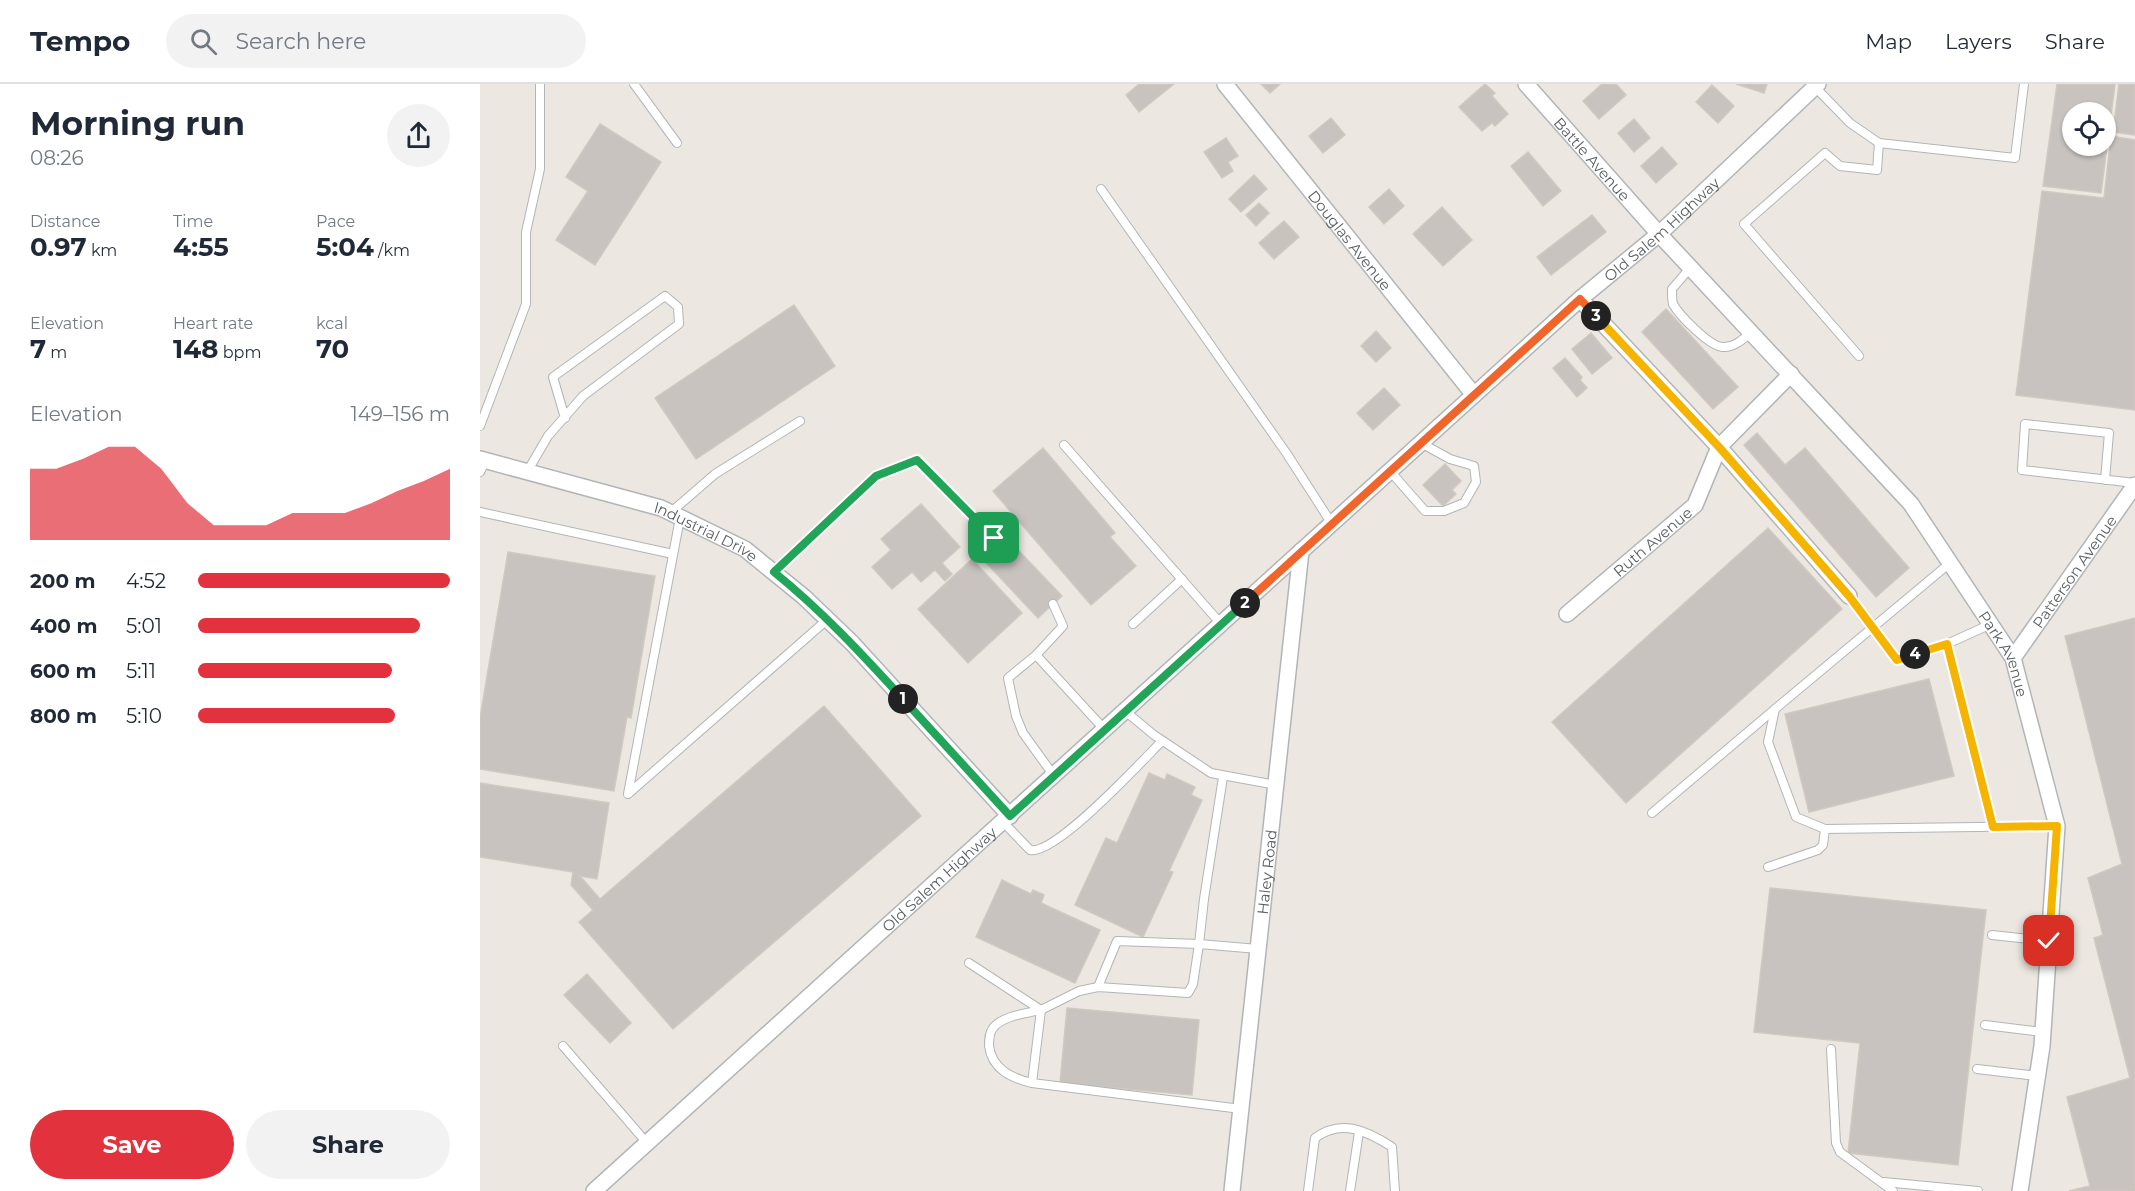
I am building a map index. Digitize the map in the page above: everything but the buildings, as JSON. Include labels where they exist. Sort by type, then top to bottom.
[{"type":"street","name":"Douglas Avenue","points":[[1225,84],[1474,395]]},
{"type":"street","name":"Battle Avenue","points":[[1526,84],[1659,234]]},
{"type":"street","name":"Old Salem Highway","points":[[594,1191],[1580,299],[1659,234],[1815,85]]},
{"type":"street","name":"Park Avenue","points":[[1659,234],[1911,504],[2013,658],[2057,826],[2043,1032],[2020,1191]]},
{"type":"street","points":[[1580,299],[1719,447],[1849,596]]},
{"type":"street","name":"Ruth Avenue","points":[[1567,614],[1695,505],[1719,447],[1791,374]]},
{"type":"street","name":"Industrial Drive","points":[[482,464],[527,472],[675,515],[745,549],[828,619],[1006,819]]},
{"type":"street","name":"Patterson Avenue","points":[[2013,658],[2135,484]]},
{"type":"street","name":"Haley Road","points":[[1232,1191],[1301,551]]},
{"type":"lane","points":[[480,426],[526,304],[526,232],[540,169],[540,84]]},
{"type":"lane","points":[[634,84],[677,143]]},
{"type":"lane","points":[[1815,85],[1850,123],[1879,143],[2015,158],[2024,84]]},
{"type":"lane","points":[[1859,356],[1744,224],[1825,153],[1840,166],[1877,170],[1879,143]]},
{"type":"lane","points":[[1101,189],[1287,453],[1332,524]]},
{"type":"lane","points":[[1691,267],[1672,289],[1673,303],[1700,334],[1713,345],[1722,348],[1731,346],[1752,332]]},
{"type":"lane","points":[[527,472],[548,436],[565,418],[583,396],[679,324],[678,307],[665,296],[554,378],[565,418]]},
{"type":"lane","points":[[800,421],[715,474],[675,515],[673,554],[628,794],[828,619]]},
{"type":"lane","points":[[2105,480],[2109,433],[2025,424],[2022,470],[2135,484]]},
{"type":"lane","points":[[1390,471],[1425,511],[1444,511],[1464,503],[1476,482],[1474,466],[1450,459],[1421,443]]},
{"type":"lane","points":[[1064,445],[1221,624]]},
{"type":"lane","points":[[774,572],[876,476],[917,460],[994,538]]},
{"type":"lane","points":[[480,512],[673,554]]},
{"type":"lane","points":[[1652,813],[1950,563]]},
{"type":"lane","points":[[1133,624],[1182,579]]},
{"type":"lane","points":[[1849,596],[1897,660],[1947,644],[1991,624]]},
{"type":"lane","points":[[1053,604],[1063,626],[1036,655],[1008,678],[1016,716],[1023,733],[1054,776]]},
{"type":"lane","points":[[1947,644],[1993,827]]},
{"type":"lane","points":[[1036,655],[1105,730]]},
{"type":"lane","points":[[1775,709],[1768,742],[1796,817],[1825,829],[2057,826]]},
{"type":"lane","points":[[1125,711],[1162,741],[1211,773],[1276,785]]},
{"type":"lane","points":[[1006,819],[1030,850],[1044,849],[1070,831],[1162,741]]},
{"type":"lane","points":[[1223,777],[1193,984],[1188,993],[1098,987],[1079,991],[1041,1010],[1008,1018],[994,1027],[989,1039],[990,1054],[998,1067],[1017,1079],[1032,1083],[1241,1109]]},
{"type":"lane","points":[[1768,867],[1818,850],[1823,845],[1825,829]]},
{"type":"lane","points":[[1992,935],[2049,941]]},
{"type":"lane","points":[[1098,987],[1118,941],[1258,949]]},
{"type":"lane","points":[[969,963],[1041,1010]]},
{"type":"lane","points":[[1032,1083],[1041,1010]]},
{"type":"lane","points":[[1985,1025],[2043,1032]]},
{"type":"lane","points":[[563,1046],[647,1143]]},
{"type":"lane","points":[[1831,1049],[1836,1143],[1840,1152],[1884,1182],[1893,1191]]},
{"type":"lane","points":[[1977,1069],[2037,1076]]},
{"type":"lane","points":[[1308,1191],[1315,1138],[1329,1128],[1347,1127],[1375,1136],[1392,1147],[1395,1191]]},
{"type":"lane","points":[[1350,1191],[1359,1132]]},
{"type":"lane","points":[[1884,1182],[1978,1191]]},
{"type":"route","points":[[994,538],[917,460],[876,476],[774,572],[852,642],[1010,816],[1580,299],[1719,447],[1849,596],[1897,660],[1947,644],[1993,827],[2057,826],[2049,941]]}]
